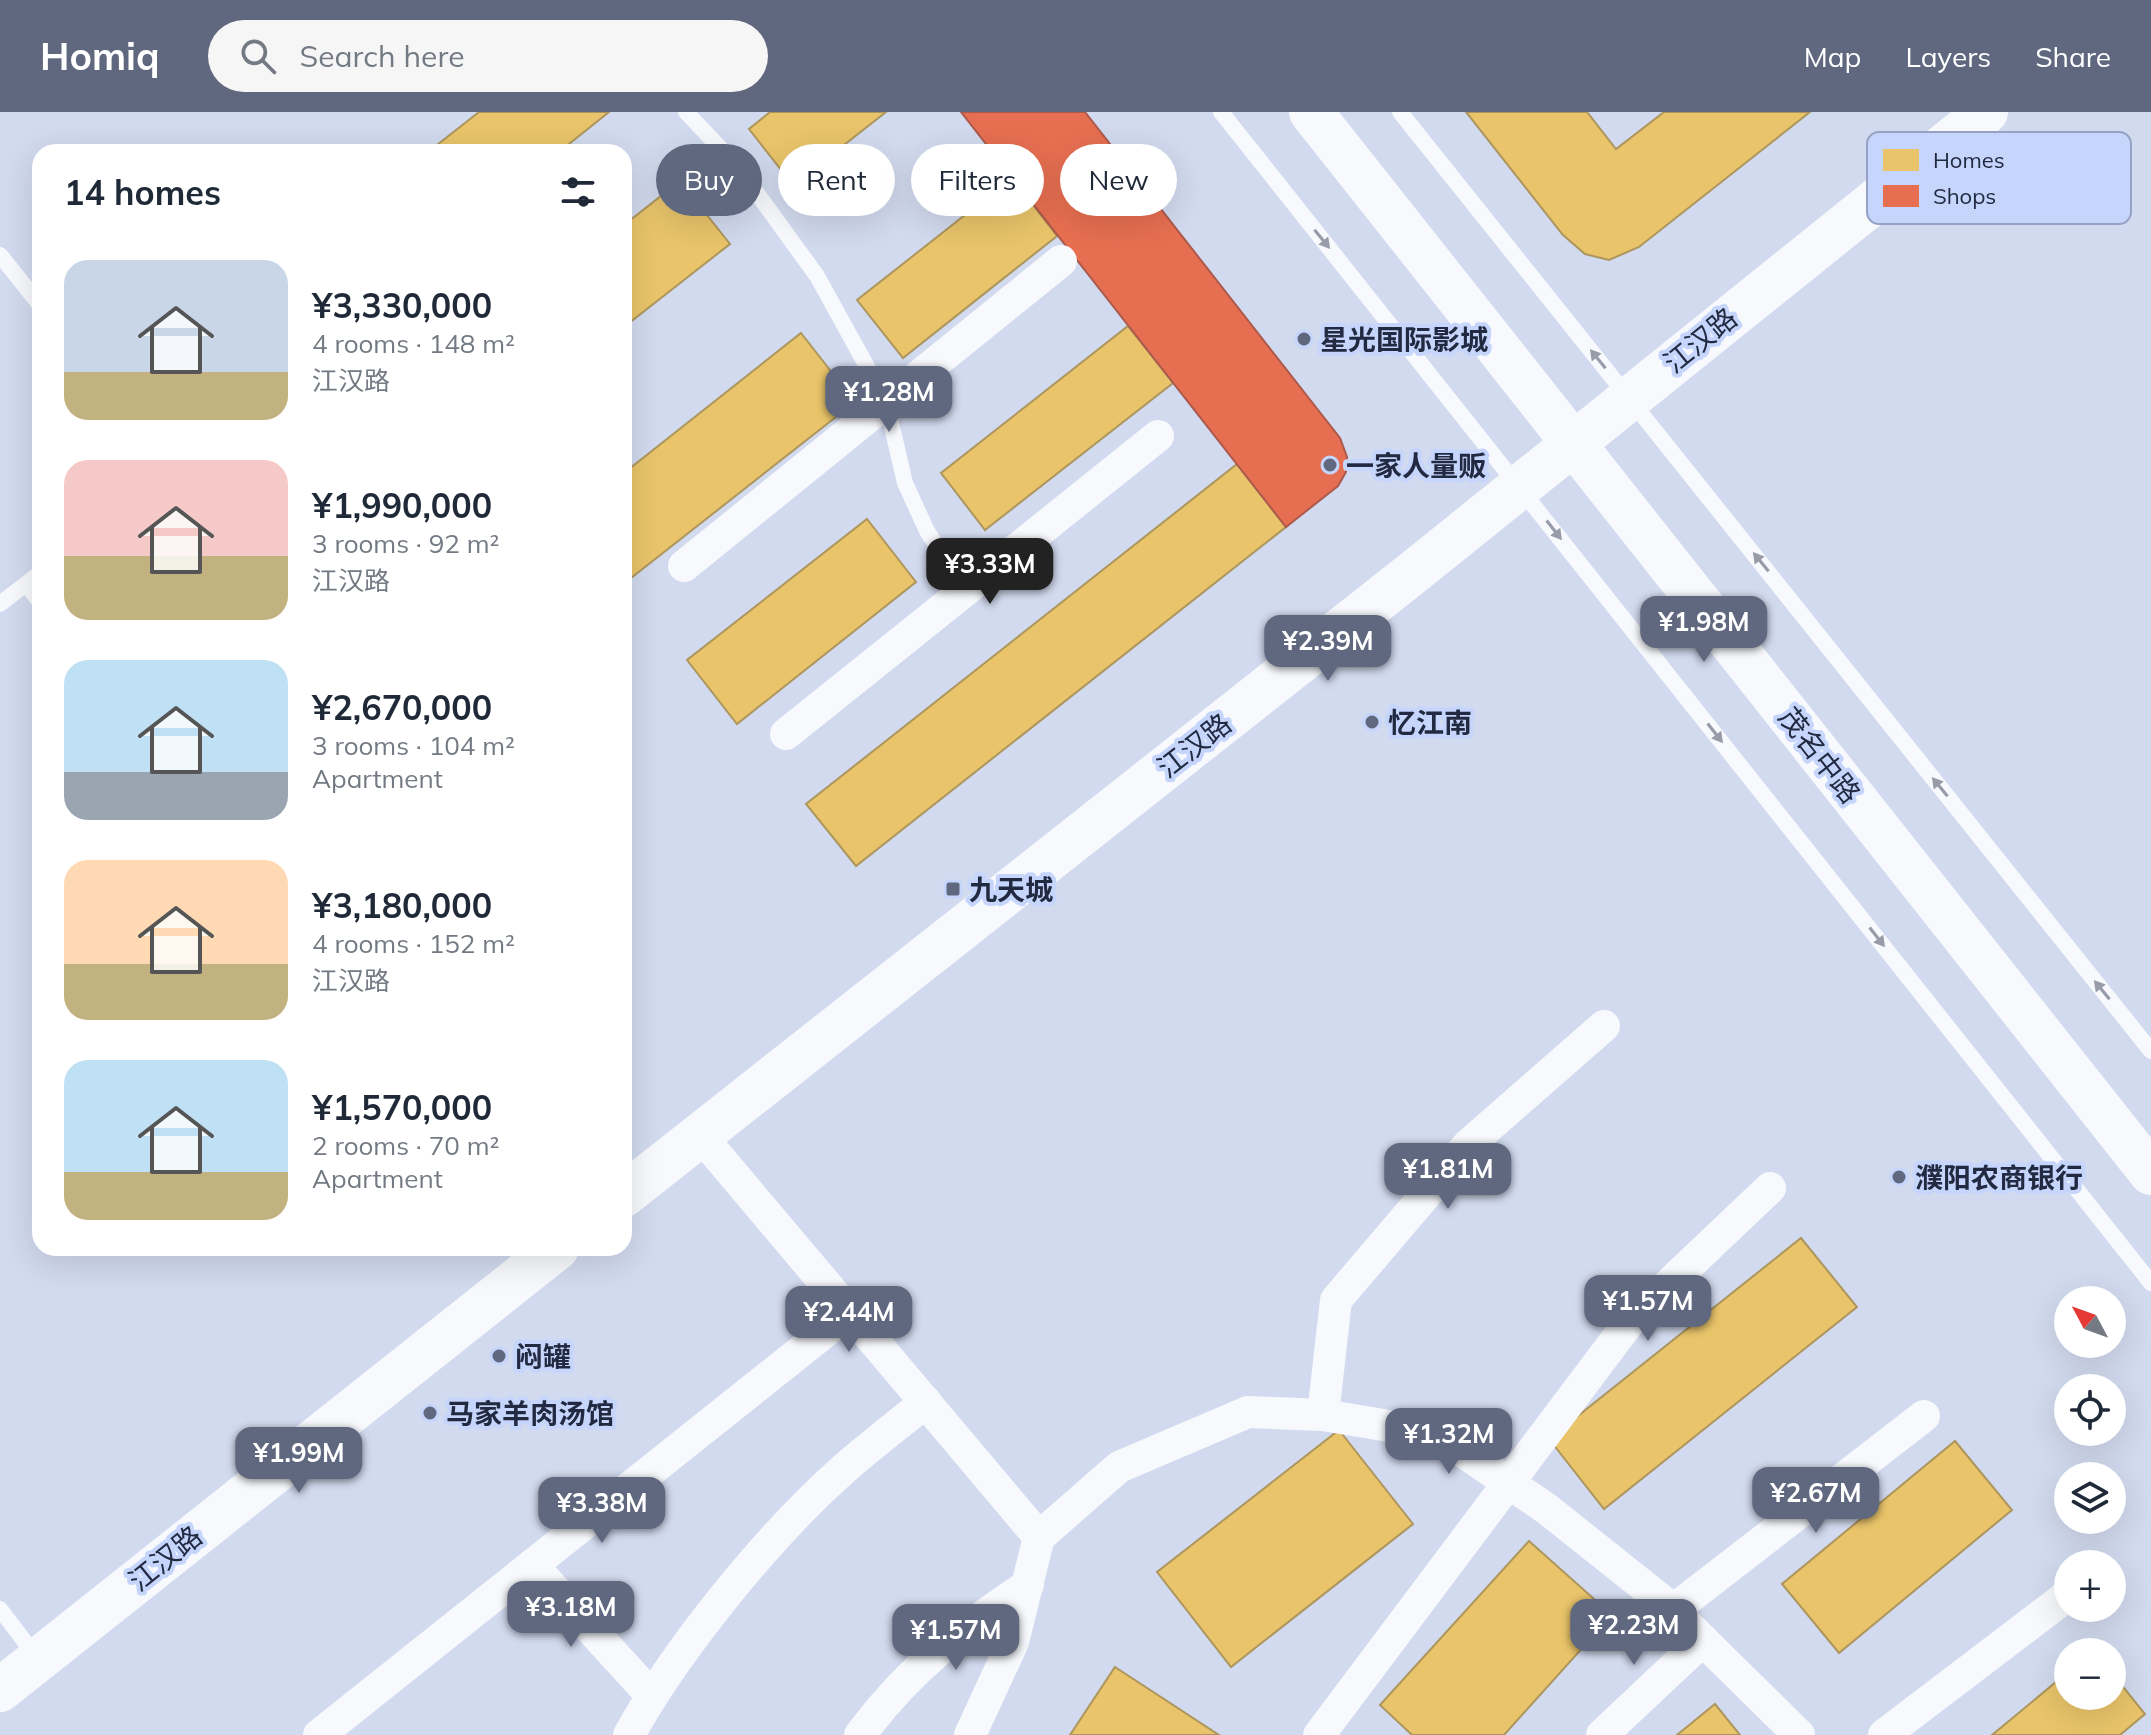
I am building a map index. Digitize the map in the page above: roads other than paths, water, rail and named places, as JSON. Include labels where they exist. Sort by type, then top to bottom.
[{"type":"street","name":"茂名中路","points":[[1311,112],[2151,1173]]},
{"type":"street","name":"江汉路","points":[[1961,132],[1986,112]]},
{"type":"street","name":"江汉路","points":[[632,1189],[1867,207]]},
{"type":"street","points":[[684,566],[1061,261]]},
{"type":"street","points":[[786,734],[1158,436]]},
{"type":"street","points":[[1323,1415],[1336,1300],[1468,1145],[1604,1026]]},
{"type":"street","points":[[700,1135],[1039,1537]]},
{"type":"street","points":[[1319,1735],[1630,1321],[1770,1188]]},
{"type":"street","name":"江汉路","points":[[0,1690],[547,1256]]},
{"type":"street","points":[[319,1735],[850,1312]]},
{"type":"street","points":[[629,1735],[651,1695],[769,1544],[844,1469],[926,1402]]},
{"type":"street","points":[[970,1735],[1013,1642],[1039,1537],[1119,1467],[1248,1412],[1323,1415],[1437,1434],[1547,1509],[1672,1611],[1799,1735]]},
{"type":"street","points":[[1672,1611],[1924,1416]]},
{"type":"street","points":[[532,1565],[651,1695]]},
{"type":"street","points":[[860,1735],[883,1704],[956,1633],[1028,1585]]},
{"type":"street","points":[[1884,1735],[2054,1606]]},
{"type":"street","points":[[1602,1735],[1703,1640]]},
{"type":"lane","points":[[686,112],[738,167],[817,276],[886,401],[905,483],[927,531],[965,590]]},
{"type":"lane","points":[[1221,112],[2151,1283]]},
{"type":"lane","points":[[1400,112],[2151,1051]]},
{"type":"lane","points":[[0,255],[32,295]]},
{"type":"lane","points":[[0,604],[32,579]]},
{"type":"lane","points":[[26,584],[32,592]]},
{"type":"lane","points":[[0,1609],[39,1659]]},
{"type":"place","name":"星光国际影城","points":[[1304,339]]},
{"type":"place","name":"一家人量贩","points":[[1330,465]]},
{"type":"place","name":"忆江南","points":[[1372,722]]},
{"type":"place","name":"九天城","points":[[953,889]]},
{"type":"place","name":"濮阳农商银行","points":[[1899,1177]]},
{"type":"place","name":"闷罐","points":[[499,1356]]},
{"type":"place","name":"马家羊肉汤馆","points":[[430,1413]]}]
